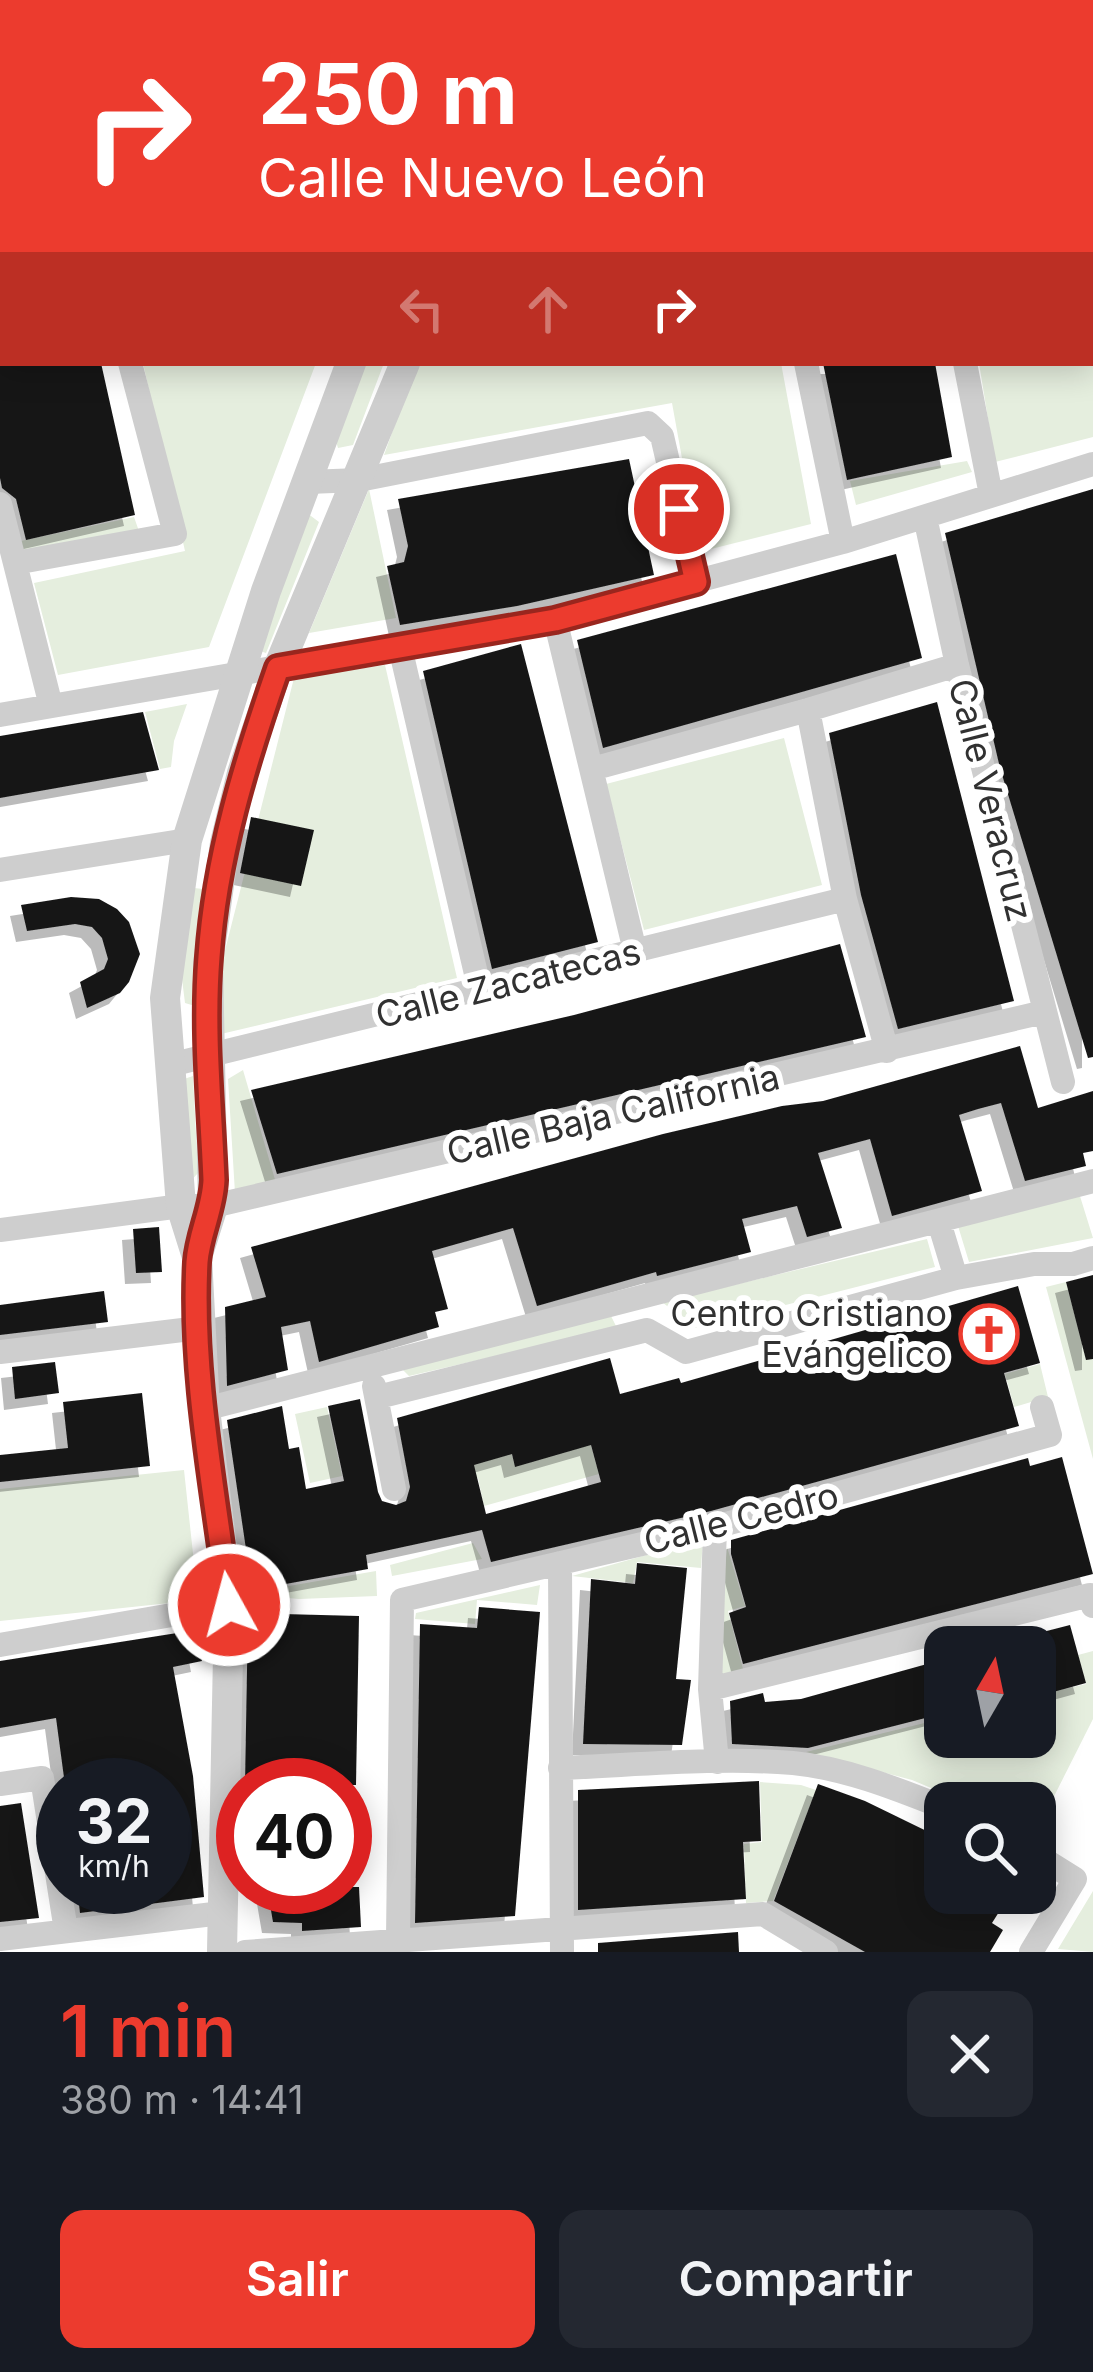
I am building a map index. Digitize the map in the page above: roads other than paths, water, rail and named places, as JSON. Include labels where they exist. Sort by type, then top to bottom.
[{"type":"street","points":[[15,563],[175,535],[131,366]]},
{"type":"street","points":[[226,1758],[229,1605],[205,1408],[197,1257],[181,1206],[166,998],[187,840],[238,674],[350,366]]},
{"type":"street","points":[[197,1257],[213,1206],[208,963],[225,843],[242,773],[278,668],[404,366]]},
{"type":"street","points":[[807,366],[843,542]]},
{"type":"street","points":[[966,366],[991,494]]},
{"type":"street","points":[[308,482],[359,480],[648,424],[657,429],[696,582]]},
{"type":"street","points":[[0,716],[555,620],[843,542],[1093,464]]},
{"type":"street","points":[[0,504],[52,706]]},
{"type":"street","name":"Calle Veracruz","points":[[925,517],[957,664],[1063,1082]]},
{"type":"street","points":[[555,620],[635,951]]},
{"type":"street","points":[[400,647],[480,991]]},
{"type":"street","points":[[592,769],[957,664]]},
{"type":"street","points":[[808,710],[845,899],[886,1051]]},
{"type":"street","points":[[0,870],[187,840],[225,843]]},
{"type":"street","name":"Calle Zacatecas","points":[[170,1065],[845,899]]},
{"type":"street","name":"Calle Baja California","points":[[0,1230],[213,1206],[1044,1012]]},
{"type":"street","points":[[205,1408],[1093,1180]]},
{"type":"street","points":[[939,1222],[956,1278]]},
{"type":"street","points":[[628,1297],[647,1330],[686,1352],[956,1278],[1093,1258]]},
{"type":"street","points":[[0,1352],[199,1328]]},
{"type":"street","points":[[378,1397],[647,1330]]},
{"type":"street","points":[[368,1364],[394,1489]]},
{"type":"street","name":"Calle Cedro","points":[[398,1939],[402,1600],[715,1527],[1050,1435],[1042,1407]]},
{"type":"street","points":[[715,1527],[710,1689],[718,1762]]},
{"type":"street","points":[[560,1563],[562,1952]]},
{"type":"street","points":[[710,1689],[1091,1600]]},
{"type":"street","points":[[0,1645],[229,1605]]},
{"type":"street","points":[[560,1768],[718,1762],[820,1768],[924,1801]]},
{"type":"street","points":[[0,1784],[42,1778],[66,1931]]},
{"type":"street","points":[[1056,1867],[1075,1879],[1056,1911]]},
{"type":"street","points":[[0,1939],[216,1913]]},
{"type":"street","points":[[222,1914],[222,1952]]},
{"type":"street","points":[[245,1952],[763,1914],[826,1952]]},
{"type":"street","points":[[1031,1952],[1054,1914]]},
{"type":"place","name":"Centro Cristiano Evángelico","points":[[989,1334]]}]
